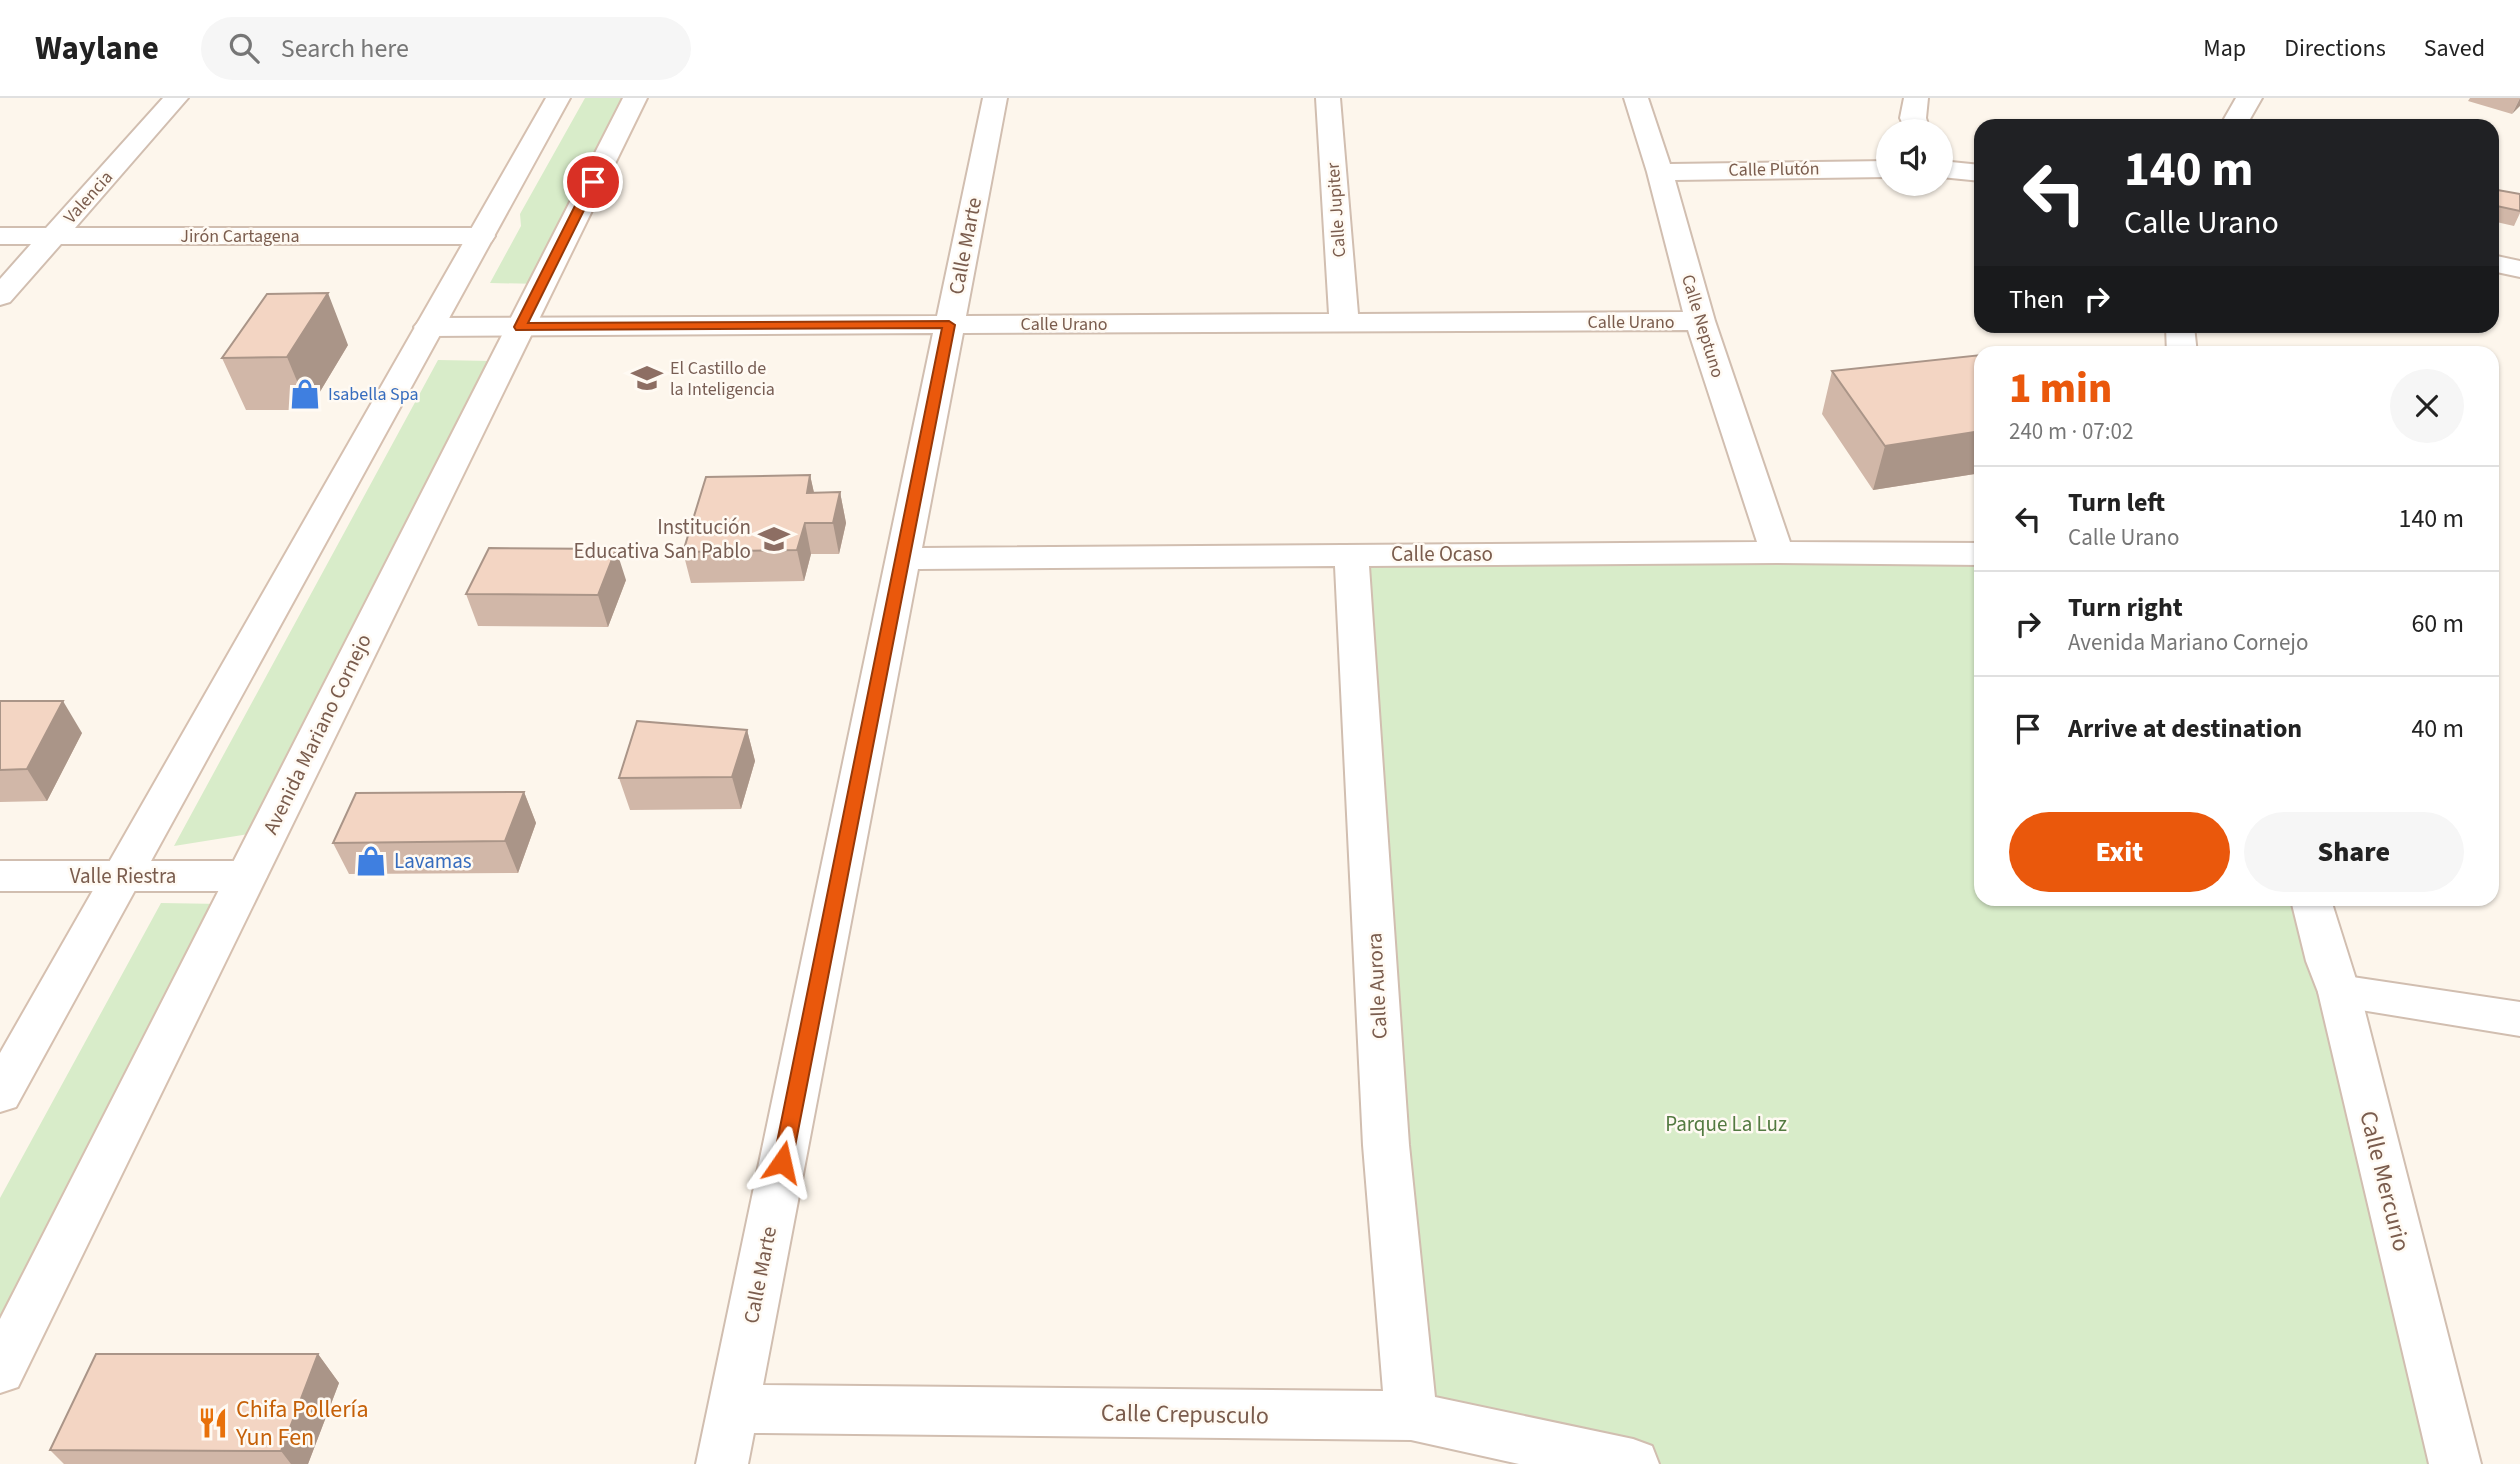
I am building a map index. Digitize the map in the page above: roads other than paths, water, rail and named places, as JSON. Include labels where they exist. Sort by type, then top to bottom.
[{"type":"street","name":"Valencia","points":[[0,296],[176,98]]},
{"type":"street","points":[[0,1094],[558,98]]},
{"type":"street","name":"Avenida Mariano Cornejo","points":[[0,1370],[635,98]]},
{"type":"street","name":"Calle Marte","points":[[722,1464],[995,98]]},
{"type":"street","name":"Calle Jupiter","points":[[1328,98],[1344,323]]},
{"type":"street","name":"Calle Neptuno","points":[[1636,98],[1660,172],[1700,321],[1777,552]]},
{"type":"street","points":[[1913,119],[1916,98]]},
{"type":"street","points":[[2236,119],[2250,98]]},
{"type":"street","name":"Calle Plutón","points":[[1660,172],[1876,169]]},
{"type":"street","points":[[1953,170],[1974,172]]},
{"type":"street","name":"Jirón Cartagena","points":[[0,236],[481,236]]},
{"type":"street","points":[[2499,265],[2520,269]]},
{"type":"street","name":"Calle Urano","points":[[429,327],[1700,321]]},
{"type":"street","name":"Calle Ocaso","points":[[903,559],[1777,552],[1974,554]]},
{"type":"street","name":"Calle Aurora","points":[[1351,555],[1386,1145],[1411,1416]]},
{"type":"street","name":"Valle Riestra","points":[[0,876],[247,876]]},
{"type":"street","name":"Calle Mercurio","points":[[2313,906],[2339,992],[2455,1464]]},
{"type":"street","points":[[2339,992],[2520,1019]]},
{"type":"street","name":"Calle Crepusculo","points":[[733,1409],[1411,1416],[1633,1464]]},
{"type":"place","name":"El Castillo de la Inteligencia","points":[[647,378]]},
{"type":"place","name":"Isabella Spa","points":[[305,394]]},
{"type":"place","name":"Institución Educativa San Pablo","points":[[774,539]]},
{"type":"place","name":"Lavamas","points":[[371,861]]},
{"type":"place","name":"Chifa Pollería Yun Fen","points":[[213,1423]]},
{"type":"park label","name":"Parque La Luz","points":[[1726,1124]]}]
